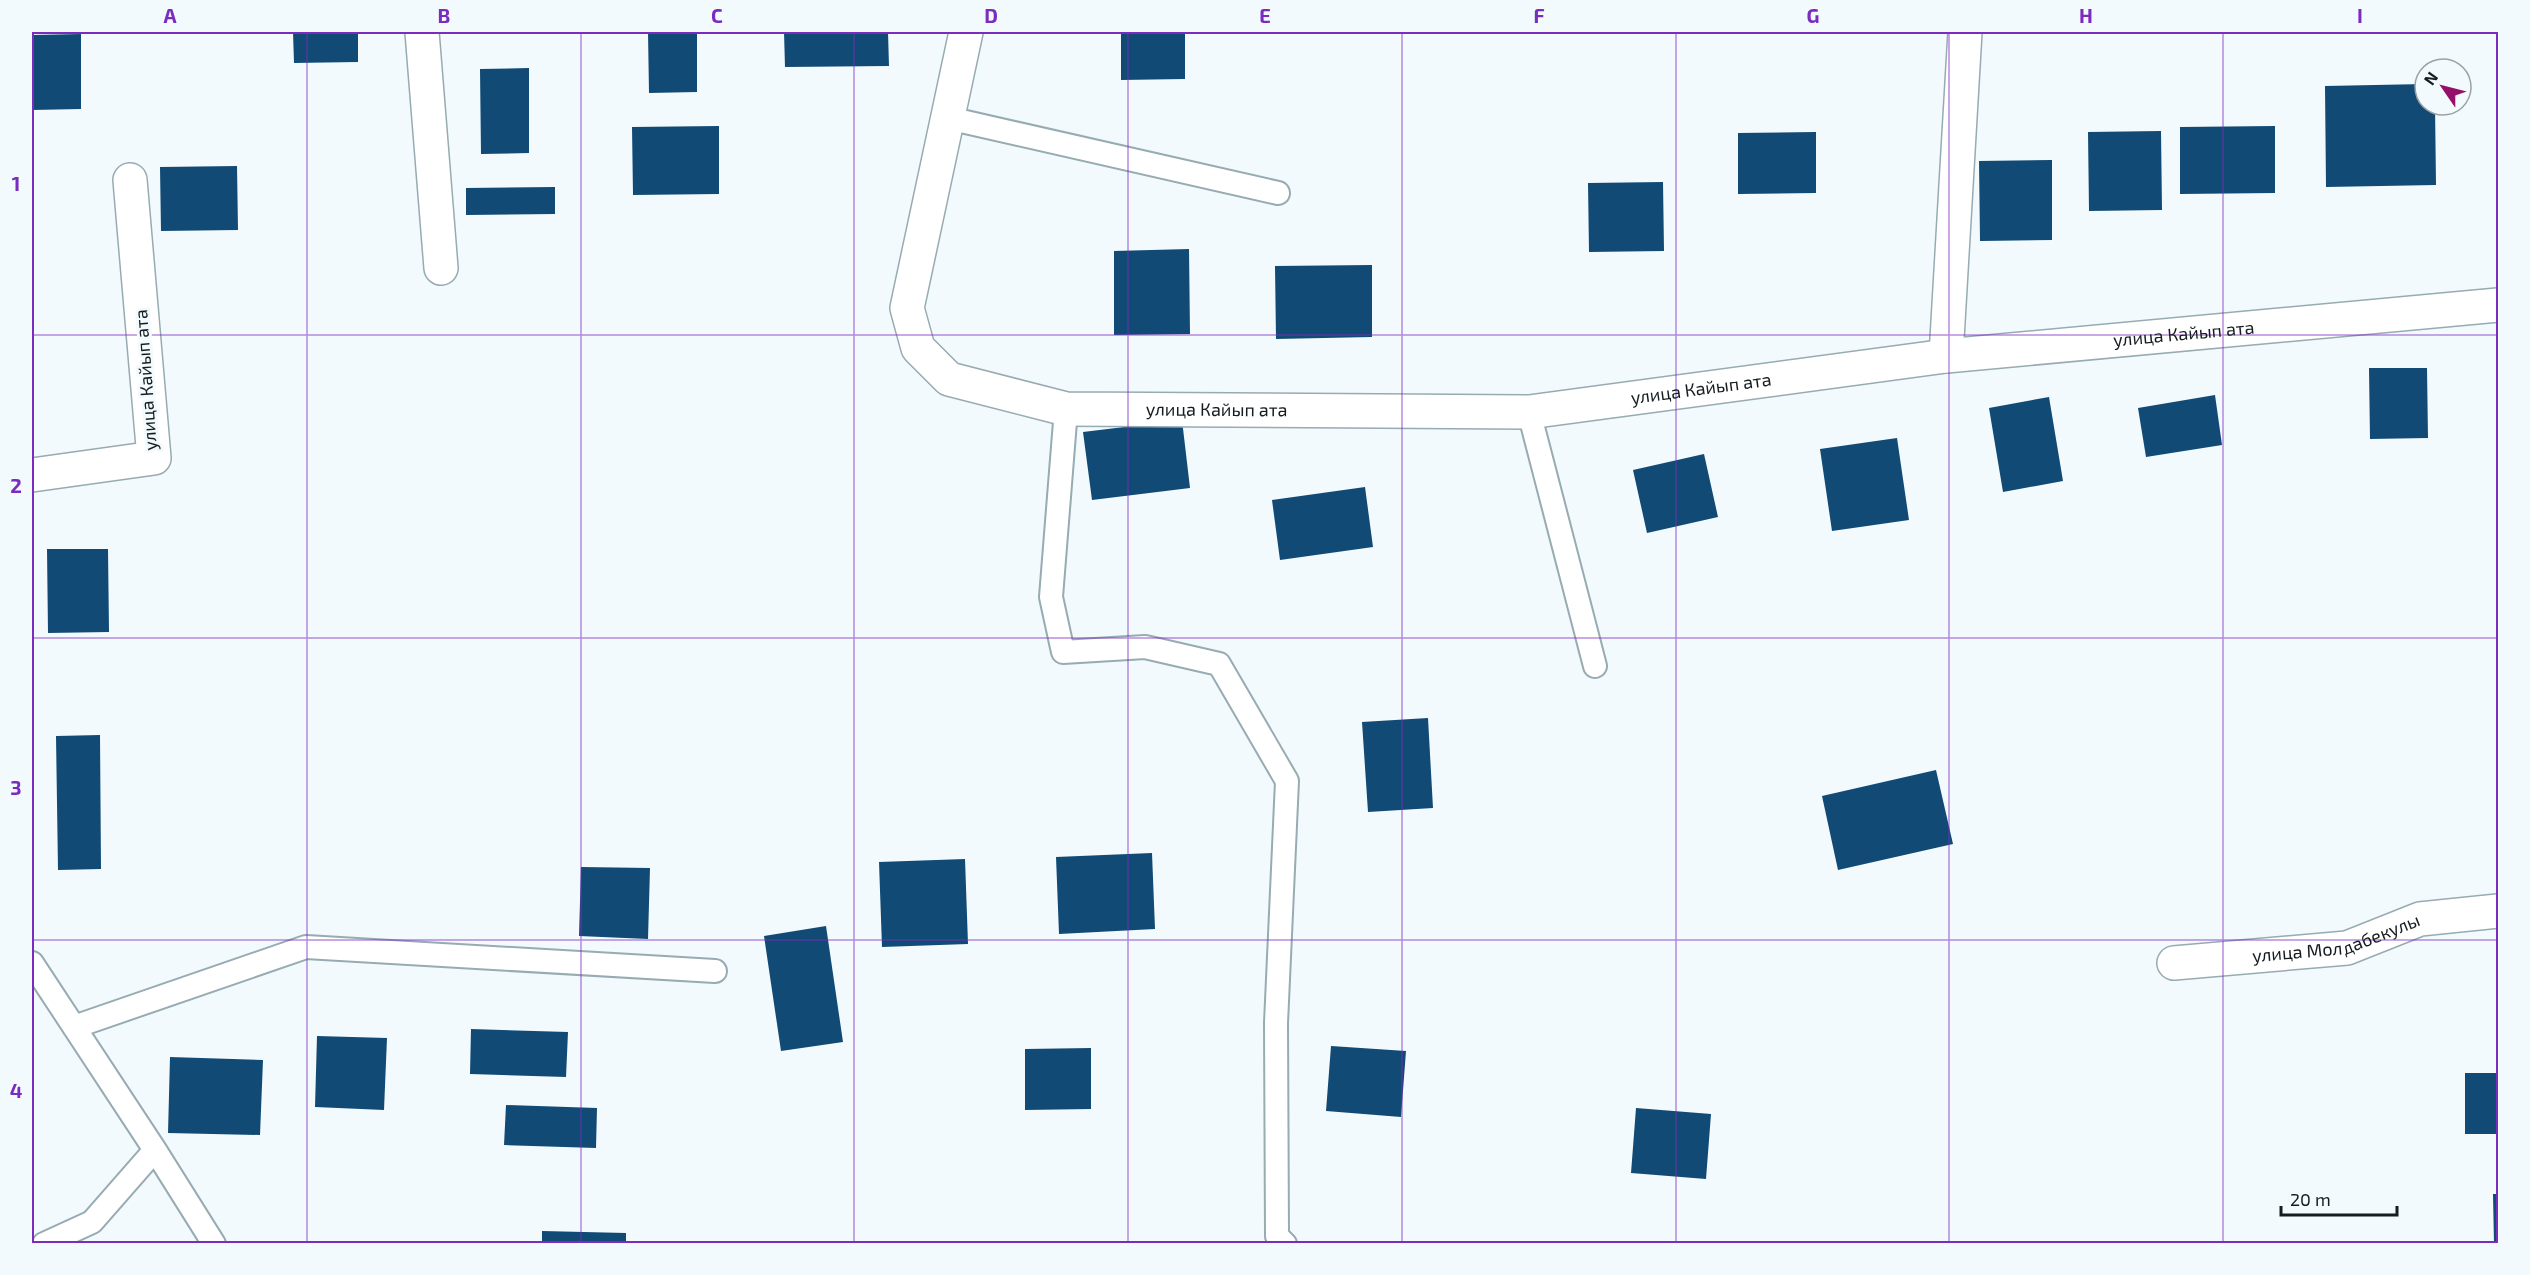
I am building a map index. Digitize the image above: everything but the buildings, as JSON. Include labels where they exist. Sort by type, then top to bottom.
[{"type":"street","points":[[422,32],[441,268]]},
{"type":"street","points":[[948,118],[966,32]]},
{"type":"street","points":[[1946,356],[1965,32]]},
{"type":"street","name":"улица Кайып ата","points":[[948,118],[907,308],[918,348],[949,379],[1066,409],[1529,412],[1946,356],[2499,305]]},
{"type":"street","name":"улица Кайып ата","points":[[32,475],[154,458],[130,180]]},
{"type":"street","name":"улица Молдабекулы","points":[[2174,963],[2347,948],[2420,919],[2499,911]]},
{"type":"lane","points":[[948,118],[1278,193]]},
{"type":"lane","points":[[1066,409],[1052,597],[1063,652],[1145,646],[1219,664],[1287,781],[1276,1023],[1277,1236],[1285,1244]]},
{"type":"lane","points":[[1529,412],[1595,666]]},
{"type":"lane","points":[[74,1027],[306,947],[715,971]]},
{"type":"lane","points":[[32,963],[214,1244]]},
{"type":"lane","points":[[44,1244],[92,1222],[155,1150]]}]
